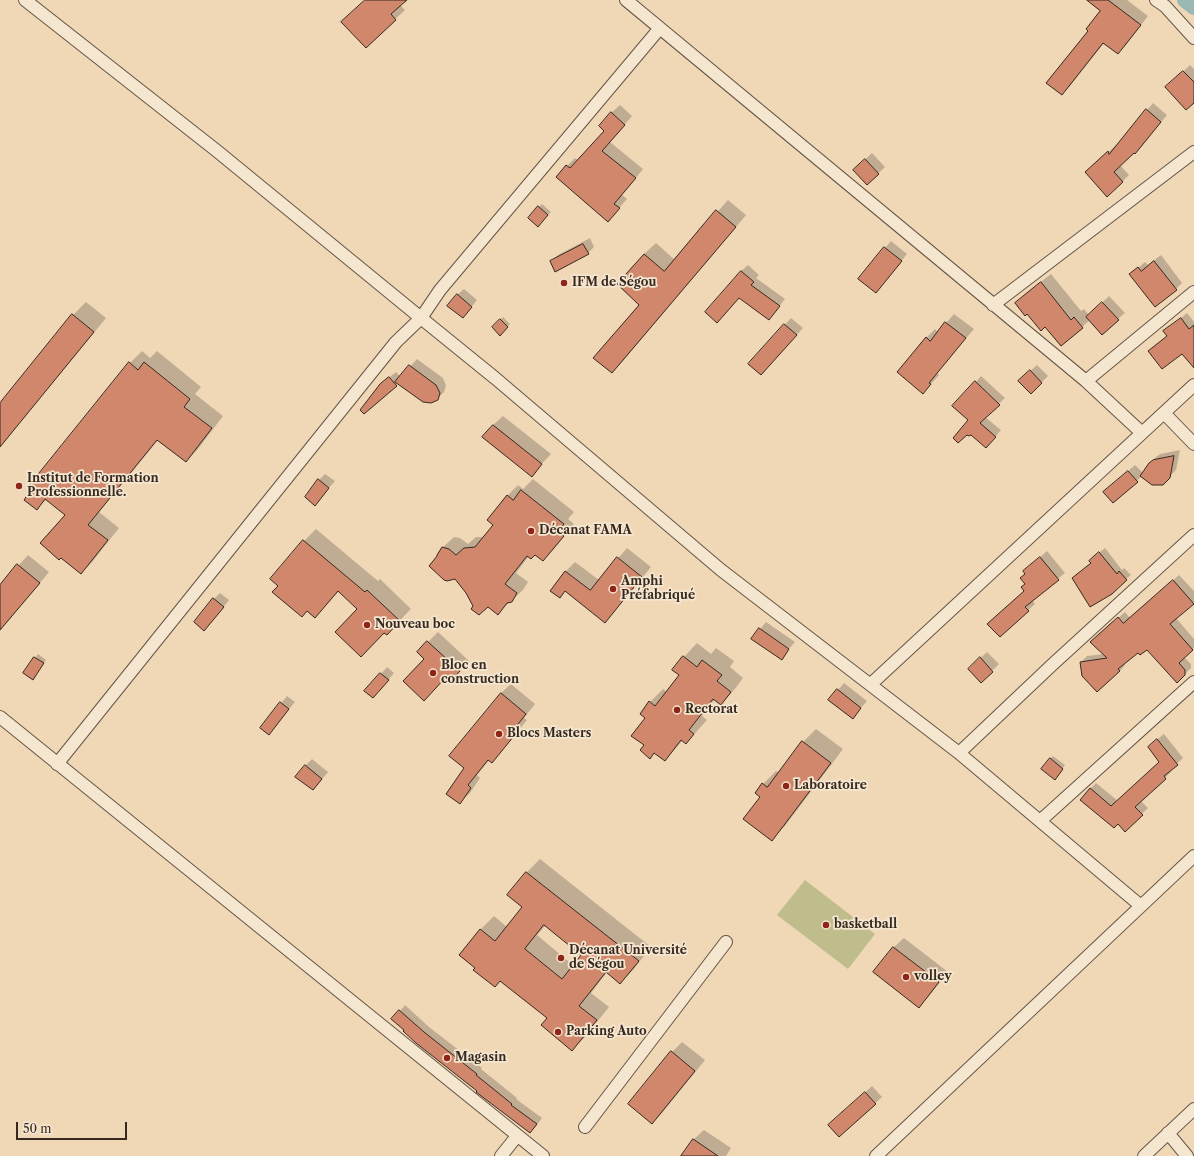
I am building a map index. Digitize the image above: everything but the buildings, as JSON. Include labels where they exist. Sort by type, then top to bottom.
[{"type":"street","points":[[24,0],[217,151],[495,378],[721,570],[959,752],[1141,906]]},
{"type":"street","points":[[626,0],[1086,381],[1142,433]]},
{"type":"street","points":[[1156,0],[1165,6],[1194,38]]},
{"type":"street","points":[[57,764],[396,342],[421,318],[440,290],[660,28]]},
{"type":"street","points":[[994,305],[1194,152]]},
{"type":"street","points":[[1086,381],[1194,292]]},
{"type":"street","points":[[871,684],[1194,385]]},
{"type":"street","points":[[1164,413],[1194,444]]},
{"type":"street","points":[[959,752],[1194,535]]},
{"type":"street","points":[[1040,821],[1194,682]]},
{"type":"street","points":[[0,717],[543,1156]]},
{"type":"street","points":[[876,1156],[1194,856]]},
{"type":"street","points":[[586,1127],[726,942]]},
{"type":"street","points":[[1144,1156],[1194,1109]]},
{"type":"street","points":[[1168,1133],[1186,1156]]},
{"type":"street","points":[[501,1156],[517,1136]]},
{"type":"shaded area","name":"basketball","points":[[805,880],[875,934],[848,969],[777,915]]},
{"type":"waterway","points":[[1185,0],[1194,7]]},
{"type":"place","name":"IFM de Ségou","points":[[564,283]]},
{"type":"place","name":"Institut de Formation Professionnelle.","points":[[19,486]]},
{"type":"place","name":"Décanat FAMA","points":[[531,531]]},
{"type":"place","name":"Amphi Préfabriqué","points":[[613,589]]},
{"type":"place","name":"Nouveau boc","points":[[367,625]]},
{"type":"place","name":"Bloc en construction","points":[[433,673]]},
{"type":"place","name":"Rectorat","points":[[677,710]]},
{"type":"place","name":"Blocs Masters","points":[[499,734]]},
{"type":"place","name":"Laboratoire","points":[[786,786]]},
{"type":"place","name":"basketball","points":[[826,925]]},
{"type":"place","name":"Décanat Université de Ségou","points":[[561,958]]},
{"type":"place","name":"volley","points":[[906,977]]},
{"type":"place","name":"Parking Auto","points":[[558,1032]]},
{"type":"place","name":"Magasin","points":[[447,1058]]}]
